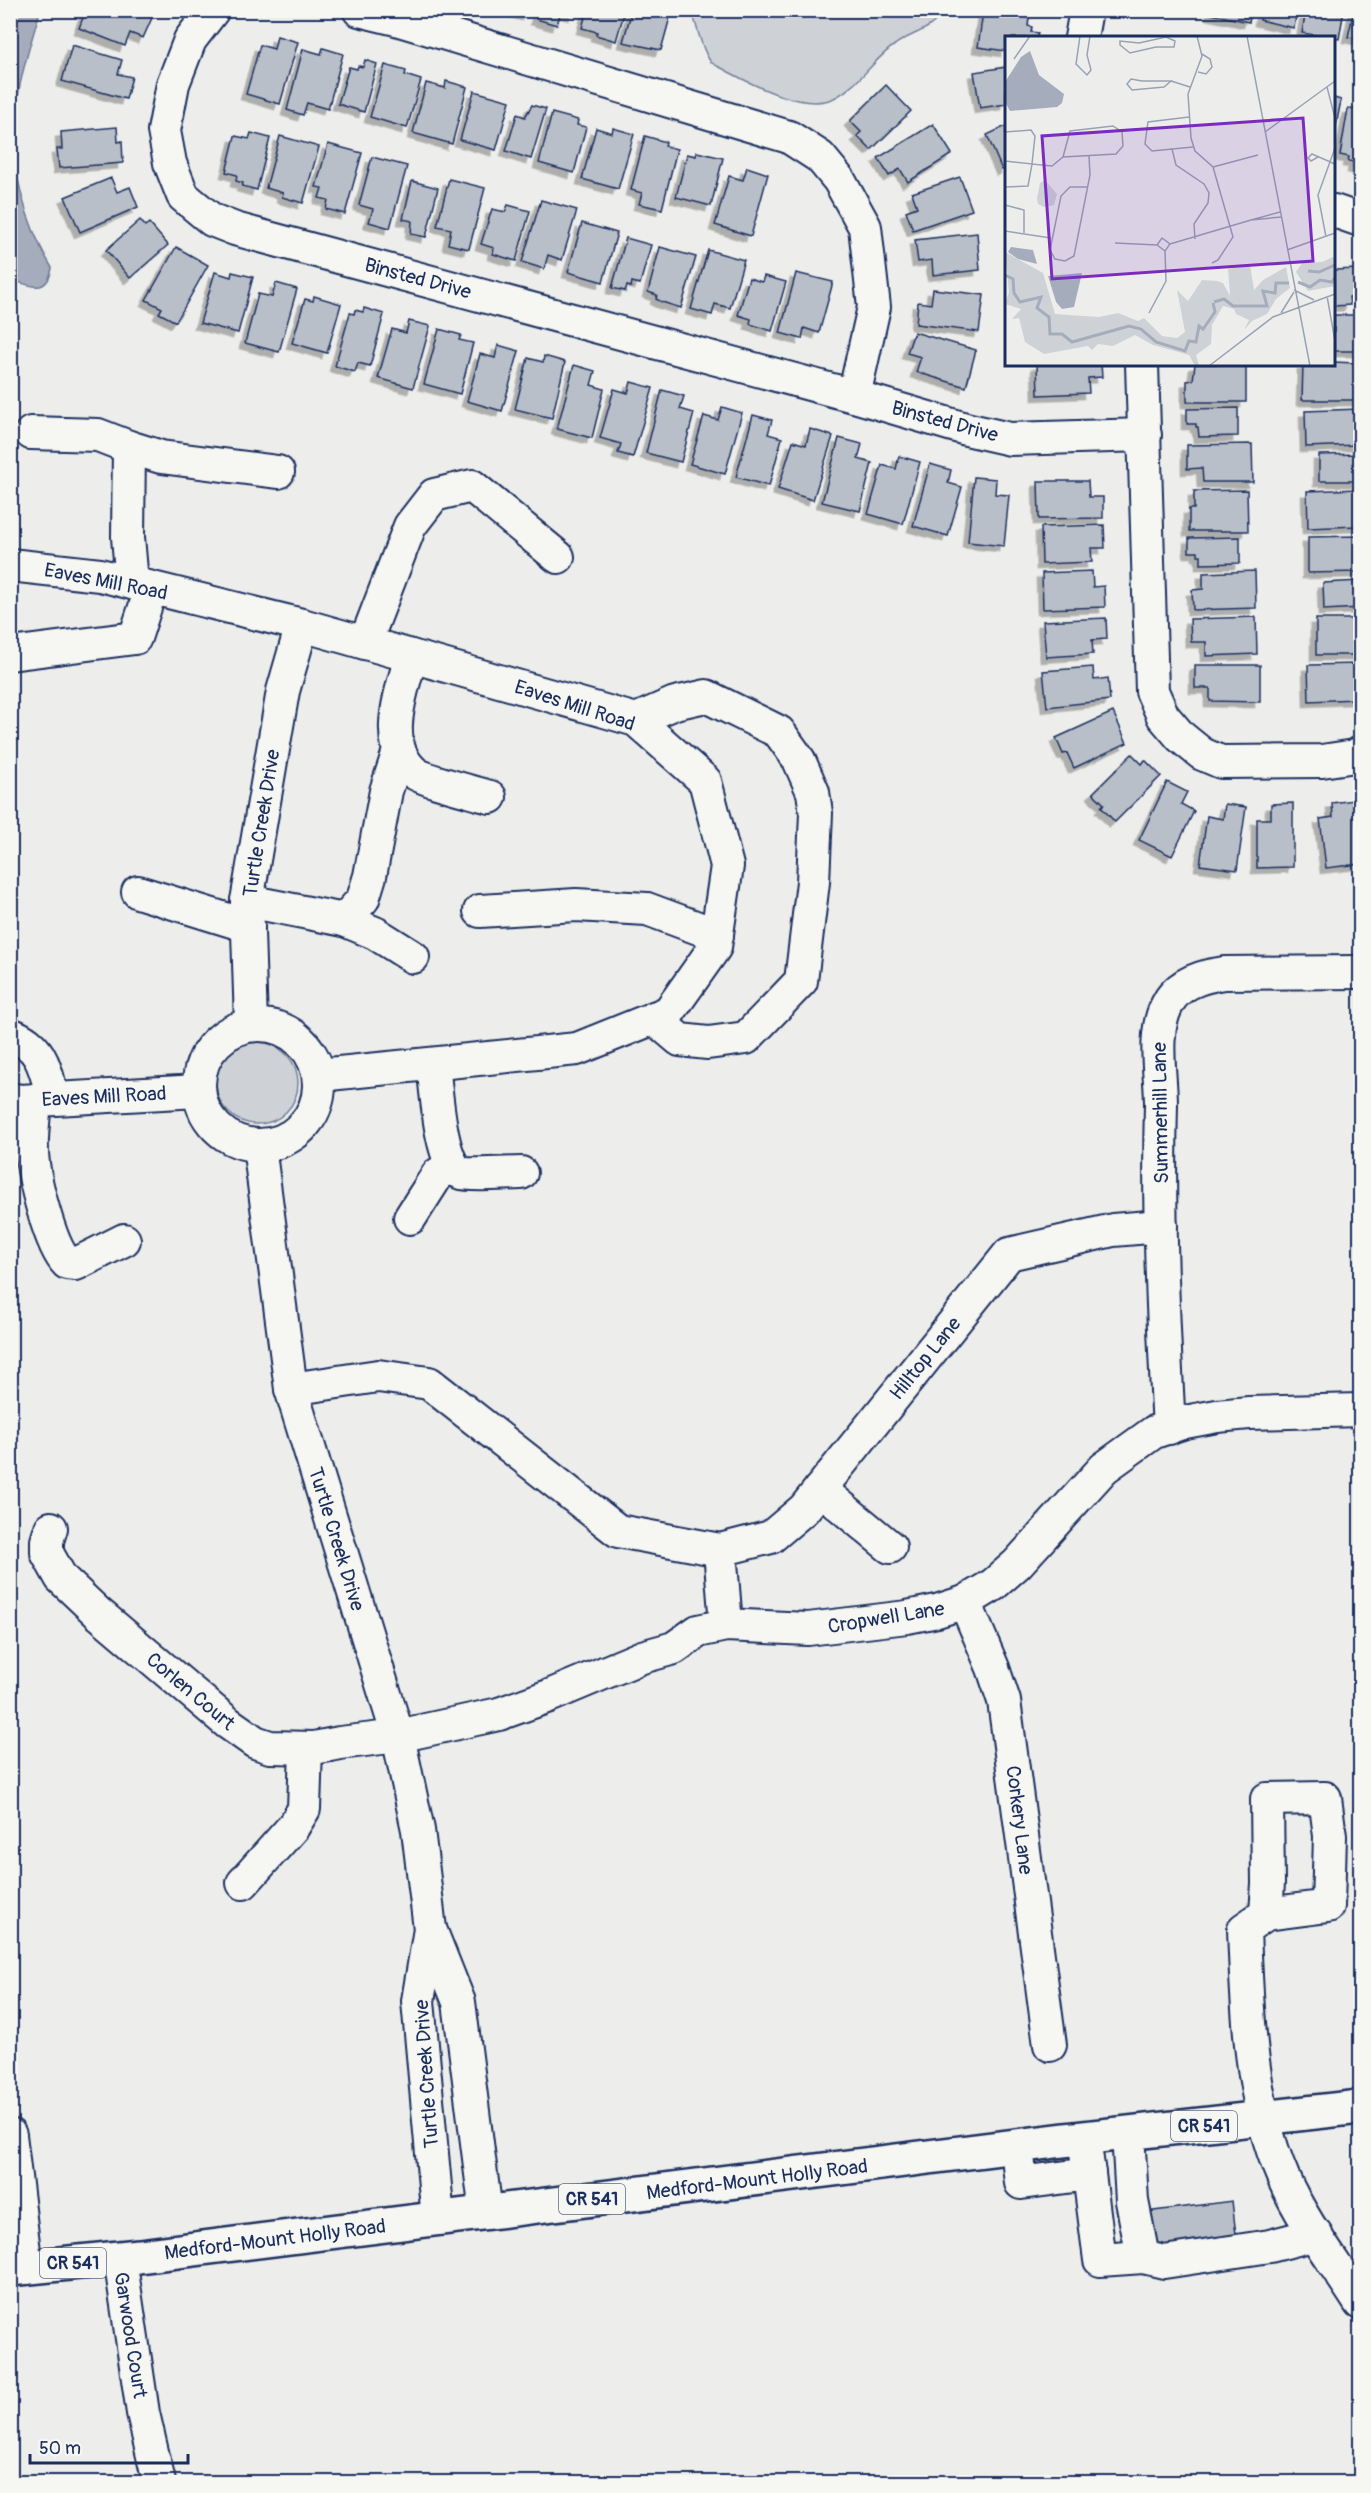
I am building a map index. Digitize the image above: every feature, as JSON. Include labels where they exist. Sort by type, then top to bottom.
[{"type":"main road","name":"Medford-Mount Holly Road","points":[[18,2269],[1084,2138],[1360,2107]]},
{"type":"street","name":"Binsted Drive","points":[[213,10],[190,40],[173,84],[164,131],[170,163],[183,196],[212,220],[235,229],[854,396],[966,429],[1010,439],[1144,435]]},
{"type":"street","points":[[359,10],[398,15],[789,137],[820,157],[839,180],[865,227],[874,307],[854,396]]},
{"type":"street","points":[[1081,36],[1086,10]]},
{"type":"street","points":[[1335,211],[1360,220]]},
{"type":"street","points":[[1142,366],[1152,691],[1163,716],[1181,737],[1203,754],[1221,762],[1322,761],[1355,756],[1360,753]]},
{"type":"street","points":[[31,433],[98,435],[161,458],[278,472]]},
{"type":"street","points":[[10,654],[135,638],[142,586],[128,537],[129,447]]},
{"type":"street","points":[[365,643],[410,526],[434,495],[472,486],[558,557]]},
{"type":"street","name":"Eaves Mill Road","points":[[10,565],[100,575],[302,625],[636,720],[705,781],[727,866],[717,935],[715,947],[669,1012],[576,1049],[319,1075]]},
{"type":"street","name":"Turtle Creek Drive","points":[[251,1024],[248,914],[283,692],[302,625]]},
{"type":"street","points":[[344,920],[363,899],[370,876],[386,791],[398,754],[396,714],[411,656]]},
{"type":"street","points":[[636,720],[675,703],[706,696],[779,732],[799,760],[813,792],[816,813],[813,882],[801,981],[746,1038],[708,1043],[680,1040],[654,1018]]},
{"type":"street","points":[[398,754],[416,774],[490,797]]},
{"type":"street","points":[[138,892],[248,914],[344,920],[375,933],[413,957]]},
{"type":"street","points":[[480,911],[576,905],[647,909],[717,935]]},
{"type":"street","name":"Summerhill Lane","points":[[1169,1428],[1163,1330],[1159,1031],[1168,1003],[1191,981],[1206,975],[1360,972]]},
{"type":"street","points":[[251,1024],[275,1026],[296,1036],[311,1053],[319,1075],[317,1101],[305,1125],[284,1140],[259,1146],[237,1142],[218,1130],[204,1113],[198,1091],[203,1060],[222,1035],[251,1024]]},
{"type":"street","points":[[10,1034],[24,1039],[42,1058],[33,1099],[32,1151],[45,1213],[61,1257],[67,1263],[76,1264],[124,1240]]},
{"type":"street","points":[[433,1064],[445,1150],[452,1167],[461,1173],[521,1173]]},
{"type":"street","name":"Eaves Mill Road","points":[[33,1099],[198,1091]]},
{"type":"street","name":"Turtle Creek Drive","points":[[259,1146],[291,1389],[398,1736],[418,1830],[430,1929],[459,2002],[486,2213]]},
{"type":"street","points":[[410,1218],[438,1174],[452,1167]]},
{"type":"street","name":"Hilltop Lane","points":[[291,1389],[378,1376],[429,1383],[618,1531],[720,1550],[771,1537],[804,1509],[1009,1254],[1113,1230],[1161,1226]]},
{"type":"street","name":"Cropwell Lane","points":[[398,1736],[473,1721],[520,1707],[642,1657],[674,1648],[698,1631],[726,1625],[808,1629],[907,1617],[965,1602],[993,1586],[1017,1564],[1104,1468],[1154,1432],[1206,1418],[1249,1413],[1360,1410]]},
{"type":"street","points":[[820,1489],[890,1547]]},
{"type":"street","name":"Corlen Court","points":[[51,1528],[47,1541],[47,1553],[52,1566],[72,1589],[241,1734],[270,1747],[306,1748],[398,1736]]},
{"type":"street","points":[[720,1550],[726,1625]]},
{"type":"street","name":"Corkery Lane","points":[[965,1602],[993,1668],[1004,1701],[1011,1739],[1050,2044]]},
{"type":"street","points":[[243,1883],[293,1827],[304,1809],[306,1748]]},
{"type":"street","points":[[1266,1914],[1244,1929],[1247,2023],[1264,2119],[1283,2176],[1316,2234],[1360,2303]]},
{"type":"street","name":"Turtle Creek Drive","points":[[430,1929],[418,2001],[438,2219]]},
{"type":"street","points":[[1128,2133],[1132,2201],[1143,2257]]},
{"type":"street","points":[[10,2135],[18,2269]]},
{"type":"street","points":[[1084,2138],[1100,2260],[1143,2257],[1164,2262],[1270,2246],[1316,2234]]},
{"type":"street","points":[[1017,2147],[1020,2183],[1089,2174]]},
{"type":"street","name":"Garwood Court","points":[[120,2258],[140,2394],[159,2482]]},
{"type":"shaded area","points":[[692,10],[943,11],[939,18],[928,27],[888,50],[843,93],[834,98],[809,102],[779,95],[713,63],[702,45]]},
{"type":"shaded area","points":[[249,1042],[265,1042],[280,1049],[291,1060],[298,1075],[295,1099],[286,1112],[265,1124],[249,1124],[234,1117],[223,1106],[216,1091],[216,1075],[223,1060],[234,1049]]},
{"type":"water","points":[[10,11],[40,11],[19,91],[14,138],[22,196],[35,233],[52,268],[46,282],[37,286],[11,280]]},
{"type":"building","points":[[86,10],[134,10],[152,18],[143,38],[130,33],[125,46],[79,28]]},
{"type":"building","points":[[509,10],[528,10],[527,15]]},
{"type":"building","points":[[538,10],[575,10],[574,15],[561,11],[557,25],[536,19]]},
{"type":"building","points":[[587,10],[625,10],[616,41],[582,28]]},
{"type":"building","points":[[632,10],[672,10],[661,50],[623,42]]},
{"type":"building","points":[[1212,10],[1252,10],[1249,22],[1211,14]]},
{"type":"building","points":[[1262,10],[1297,10],[1294,28],[1260,20]]},
{"type":"building","points":[[1306,10],[1344,10],[1339,39],[1335,38],[1335,36],[1302,33]]},
{"type":"building","points":[[1354,10],[1360,10],[1360,39],[1348,37]]},
{"type":"building","points":[[983,12],[1029,18],[1028,26],[1032,27],[1031,32],[1038,33],[1037,36],[1005,36],[1005,51],[978,47]]},
{"type":"building","points":[[277,36],[298,42],[280,104],[246,94],[260,45],[274,49]]},
{"type":"building","points":[[72,45],[122,60],[118,74],[132,77],[126,99],[62,81]]},
{"type":"building","points":[[323,48],[343,54],[328,109],[307,103],[303,115],[287,110],[303,49],[321,54]]},
{"type":"building","points":[[365,60],[377,64],[364,112],[338,104],[349,67],[357,69],[358,66],[363,67]]},
{"type":"building","points":[[385,65],[406,71],[405,75],[421,80],[407,128],[370,117]]},
{"type":"building","points":[[1005,67],[1005,104],[980,108],[974,72]]},
{"type":"building","points":[[446,81],[467,87],[452,144],[413,133],[426,83],[445,88]]},
{"type":"building","points":[[886,85],[911,111],[871,150],[857,136],[861,132],[850,121]]},
{"type":"building","points":[[474,91],[510,101],[496,150],[460,140]]},
{"type":"building","points":[[1335,98],[1341,100],[1335,132]]},
{"type":"building","points":[[532,105],[546,109],[531,159],[506,151],[517,114],[525,117]]},
{"type":"building","points":[[1348,108],[1360,110],[1360,169],[1353,167],[1354,162],[1348,161],[1349,157],[1340,155]]},
{"type":"building","points":[[552,113],[578,120],[577,125],[586,127],[574,173],[539,163]]},
{"type":"building","points":[[933,124],[952,154],[908,182],[900,169],[889,176],[878,158]]},
{"type":"building","points":[[1005,126],[1005,168],[1002,170],[987,135]]},
{"type":"building","points":[[117,127],[118,142],[122,141],[123,163],[59,168],[57,149],[62,149],[61,132]]},
{"type":"building","points":[[596,128],[612,133],[613,128],[634,134],[618,189],[582,179]]},
{"type":"building","points":[[251,133],[270,138],[257,190],[242,186],[243,183],[236,181],[237,175],[226,172],[235,136],[249,139]]},
{"type":"building","points":[[280,136],[319,147],[303,203],[282,197],[283,193],[266,188]]},
{"type":"building","points":[[645,136],[666,142],[665,146],[677,149],[662,209],[639,204],[642,193],[631,190]]},
{"type":"building","points":[[328,144],[362,153],[345,214],[326,209],[328,200],[319,198],[322,188],[316,187]]},
{"type":"building","points":[[697,152],[723,158],[711,206],[676,197],[687,154],[696,156]]},
{"type":"building","points":[[372,157],[407,166],[390,228],[369,222],[373,209],[359,205]]},
{"type":"building","points":[[747,167],[768,174],[751,236],[715,225],[729,176],[743,180]]},
{"type":"building","points":[[960,177],[972,210],[913,230],[906,211],[917,207],[912,193]]},
{"type":"building","points":[[111,178],[117,192],[130,187],[138,207],[80,232],[65,197]]},
{"type":"building","points":[[449,179],[485,188],[469,249],[448,244],[451,229],[437,226]]},
{"type":"building","points":[[412,181],[438,188],[426,237],[411,234],[412,221],[403,219]]},
{"type":"building","points":[[541,200],[577,210],[562,260],[548,255],[544,269],[522,262]]},
{"type":"building","points":[[508,205],[530,211],[516,261],[493,254],[494,248],[481,244],[492,209],[505,212]]},
{"type":"building","points":[[140,220],[145,226],[149,223],[168,245],[130,278],[106,250]]},
{"type":"building","points":[[582,223],[617,233],[603,282],[568,272]]},
{"type":"building","points":[[977,233],[980,270],[933,275],[932,260],[918,262],[915,240]]},
{"type":"building","points":[[626,238],[651,245],[640,284],[632,282],[631,287],[627,286],[625,291],[612,288]]},
{"type":"building","points":[[176,247],[208,265],[176,322],[159,313],[162,308],[146,300]]},
{"type":"building","points":[[660,247],[696,257],[681,308],[662,302],[656,299],[657,295],[648,292]]},
{"type":"building","points":[[708,250],[744,260],[730,308],[715,304],[712,315],[691,309]]},
{"type":"building","points":[[1359,269],[1359,287],[1354,287],[1354,297],[1349,297],[1350,305],[1335,306],[1335,270]]},
{"type":"building","points":[[215,272],[231,277],[232,272],[253,277],[238,333],[200,323]]},
{"type":"building","points":[[796,273],[833,282],[819,333],[804,328],[802,339],[780,333]]},
{"type":"building","points":[[764,276],[786,282],[772,331],[750,324],[751,319],[738,315],[749,278],[762,282]]},
{"type":"building","points":[[276,283],[297,289],[279,352],[245,343],[258,294],[272,297]]},
{"type":"building","points":[[933,289],[984,295],[979,332],[916,324],[918,302],[931,304]]},
{"type":"building","points":[[314,296],[341,304],[327,353],[292,343],[305,299],[313,301]]},
{"type":"building","points":[[364,308],[384,314],[370,366],[358,363],[355,372],[335,366],[350,313],[354,314],[355,310],[363,312]]},
{"type":"building","points":[[1335,315],[1360,315],[1360,351],[1335,351]]},
{"type":"building","points":[[409,321],[430,326],[413,388],[378,378],[392,329],[406,333]]},
{"type":"building","points":[[439,329],[461,335],[459,340],[473,343],[460,394],[424,384]]},
{"type":"building","points":[[914,332],[976,350],[966,387],[916,372],[921,357],[907,353]]},
{"type":"building","points":[[498,345],[519,351],[502,411],[467,401],[480,354],[495,358]]},
{"type":"building","points":[[544,356],[565,362],[552,418],[515,409],[528,358],[543,362]]},
{"type":"building","points":[[1335,362],[1355,363],[1355,377],[1360,377],[1360,400],[1302,400],[1303,366],[1335,366]]},
{"type":"building","points":[[574,365],[595,371],[591,385],[604,389],[592,438],[557,429]]},
{"type":"building","points":[[1037,366],[1101,366],[1102,377],[1088,378],[1089,393],[1038,395]]},
{"type":"building","points":[[1195,366],[1246,366],[1246,402],[1187,402],[1187,381],[1193,380]]},
{"type":"building","points":[[631,382],[653,388],[633,457],[618,453],[621,444],[600,438],[614,389],[628,393]]},
{"type":"building","points":[[662,390],[684,396],[680,409],[694,413],[681,462],[646,453]]},
{"type":"building","points":[[722,407],[742,413],[725,474],[690,464],[704,416],[718,420]]},
{"type":"building","points":[[1238,408],[1238,436],[1199,437],[1196,424],[1187,424],[1187,409]]},
{"type":"building","points":[[1360,409],[1360,430],[1356,430],[1357,445],[1306,447],[1305,411]]},
{"type":"building","points":[[753,415],[772,420],[768,434],[782,438],[769,486],[736,477]]},
{"type":"building","points":[[810,429],[833,436],[813,500],[778,489],[793,441],[806,445]]},
{"type":"building","points":[[839,438],[862,444],[858,459],[872,463],[860,511],[822,502]]},
{"type":"building","points":[[1252,444],[1253,482],[1203,482],[1202,468],[1187,469],[1187,445]]},
{"type":"building","points":[[1360,454],[1360,481],[1319,481],[1319,455]]},
{"type":"building","points":[[899,456],[920,462],[903,524],[868,514],[882,465],[896,469]]},
{"type":"building","points":[[930,464],[951,470],[948,483],[962,487],[948,536],[913,526]]},
{"type":"building","points":[[974,477],[996,479],[995,494],[1009,495],[1004,546],[968,542]]},
{"type":"building","points":[[1038,481],[1088,481],[1089,497],[1103,497],[1103,518],[1039,519]]},
{"type":"building","points":[[1360,489],[1358,526],[1308,528],[1307,491]]},
{"type":"building","points":[[1247,490],[1248,531],[1189,531],[1189,509],[1194,509],[1194,491]]},
{"type":"building","points":[[1104,525],[1105,548],[1091,548],[1092,562],[1042,564],[1041,527]]},
{"type":"building","points":[[1359,536],[1360,572],[1308,573],[1308,537]]},
{"type":"building","points":[[1240,537],[1240,563],[1201,564],[1201,555],[1198,555],[1198,552],[1189,552],[1189,538]]},
{"type":"building","points":[[1092,571],[1093,587],[1104,586],[1105,607],[1043,609],[1042,573]]},
{"type":"building","points":[[1255,571],[1256,608],[1193,610],[1192,590],[1203,589],[1203,573]]},
{"type":"building","points":[[1360,581],[1360,608],[1324,610],[1323,583]]},
{"type":"building","points":[[1256,617],[1257,654],[1206,656],[1206,642],[1191,642],[1190,619]]},
{"type":"building","points":[[1106,618],[1107,639],[1092,640],[1093,654],[1046,657],[1043,621]]},
{"type":"building","points":[[1316,619],[1360,619],[1360,655],[1316,655]]},
{"type":"building","points":[[1360,664],[1357,699],[1309,701],[1308,665]]},
{"type":"building","points":[[1195,665],[1260,665],[1260,702],[1210,701],[1210,688],[1195,688]]},
{"type":"building","points":[[1093,667],[1094,680],[1108,678],[1110,700],[1047,707],[1043,671]]},
{"type":"building","points":[[1113,712],[1127,743],[1074,768],[1067,753],[1063,754],[1056,738]]},
{"type":"building","points":[[1132,754],[1142,764],[1145,760],[1161,776],[1115,822],[1101,807],[1104,804],[1093,793]]},
{"type":"building","points":[[1167,782],[1187,792],[1181,804],[1194,811],[1172,856],[1139,840]]},
{"type":"building","points":[[1354,800],[1360,864],[1326,868],[1320,819],[1333,817],[1332,803]]},
{"type":"building","points":[[1293,803],[1293,867],[1257,868],[1257,819],[1271,819],[1271,804]]},
{"type":"building","points":[[1225,804],[1246,807],[1237,870],[1200,865],[1207,816],[1223,819]]},
{"type":"building","points":[[1232,2201],[1237,2243],[1151,2254],[1146,2212]]}]
